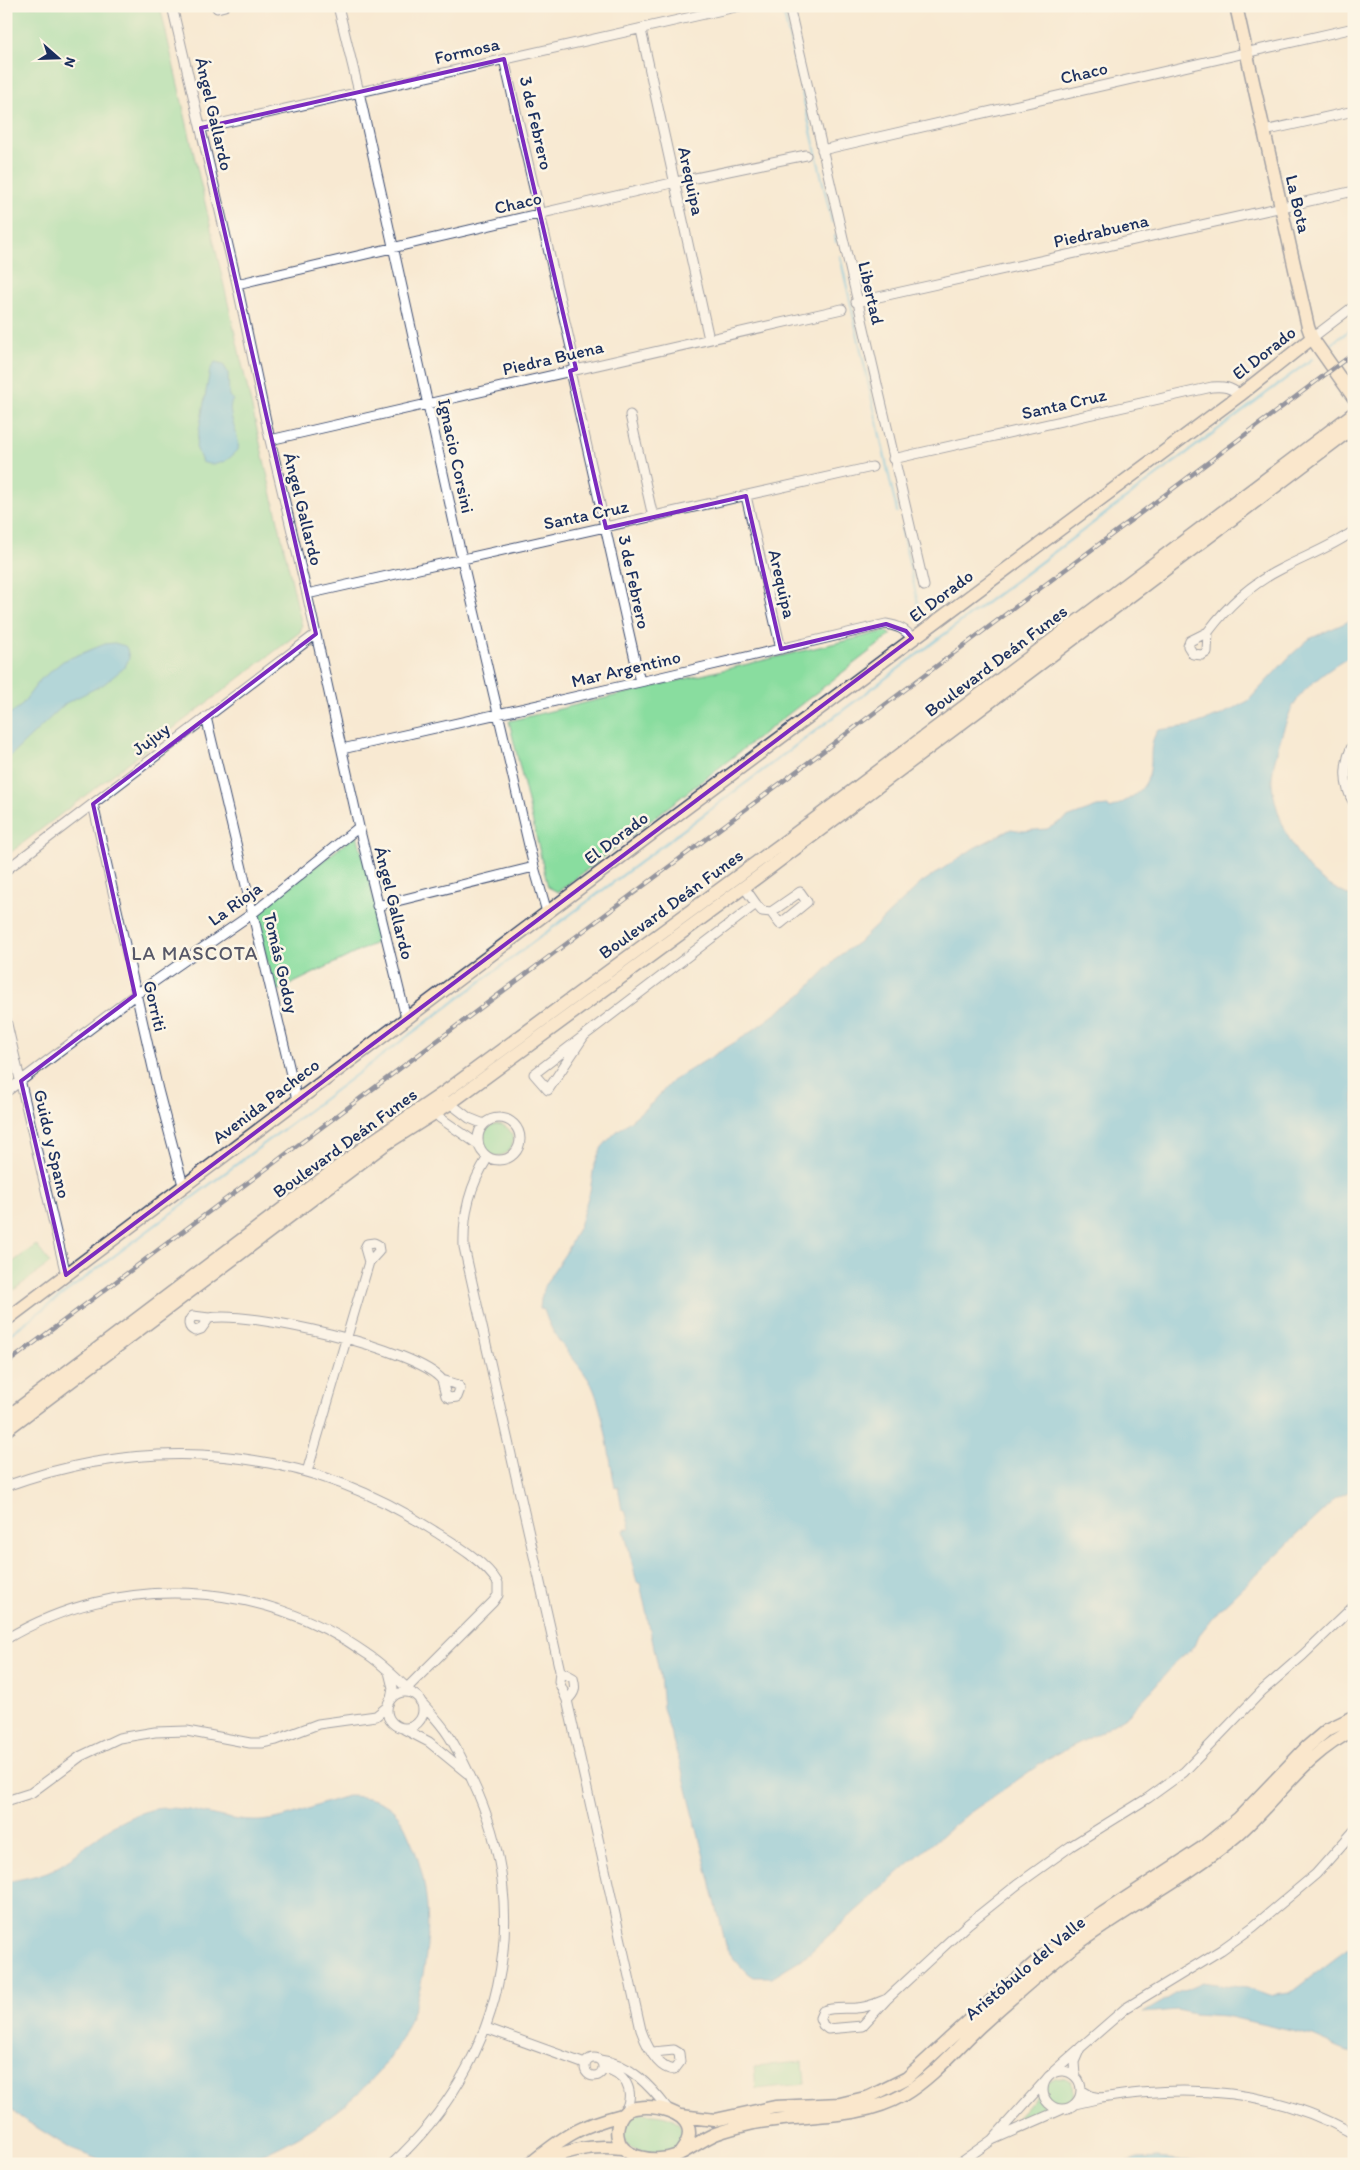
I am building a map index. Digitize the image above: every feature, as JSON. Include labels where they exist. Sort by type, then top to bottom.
[{"type":"street","name":"Ángel Gallardo","points":[[172,6],[237,284],[270,440],[307,594],[359,827],[406,1018]]},
{"type":"street","name":"Ignacio Corsini","points":[[338,6],[394,247],[462,559],[500,714],[534,867],[547,912]]},
{"type":"street","name":"Formosa","points":[[201,128],[740,6]]},
{"type":"street","name":"Libertad","points":[[789,6],[856,302],[924,586]]},
{"type":"street","name":"La Bota","points":[[1236,6],[1312,338],[1354,398]]},
{"type":"street","name":"Chaco","points":[[822,150],[1354,28]]},
{"type":"street","name":"Arequipa","points":[[640,30],[676,182],[709,339]]},
{"type":"street","name":"3 de Febrero","points":[[504,59],[540,214],[640,682]]},
{"type":"street","points":[[1264,131],[1354,110]]},
{"type":"street","name":"Chaco","points":[[237,284],[676,182],[806,154]]},
{"type":"street","name":"Piedrabuena","points":[[856,302],[1354,191]]},
{"type":"street","name":"El Dorado","points":[[547,912],[1240,394],[1354,306]]},
{"type":"street","name":"Piedra Buena","points":[[270,440],[842,309]]},
{"type":"street","name":"Santa Cruz","points":[[893,459],[1212,387],[1224,386],[1232,388],[1240,394]]},
{"type":"street","name":"Boulevard Deán Funes","points":[[446,1099],[1354,413]]},
{"type":"street","points":[[630,415],[653,517]]},
{"type":"street","name":"Boulevard Deán Funes","points":[[6,1418],[367,1146],[446,1099],[744,886],[1354,427]]},
{"type":"street","name":"Santa Cruz","points":[[307,594],[606,528],[872,466]]},
{"type":"street","name":"Arequipa","points":[[746,496],[781,650]]},
{"type":"street","points":[[1208,632],[1229,606],[1242,594],[1264,579],[1320,552],[1354,531]]},
{"type":"street","name":"Mar Argentino","points":[[342,749],[781,650],[886,624],[906,631],[912,638]]},
{"type":"street","name":"Jujuy","points":[[6,870],[316,634]]},
{"type":"street","name":"Tomás Godoy","points":[[206,717],[297,1100]]},
{"type":"street","points":[[1354,742],[1348,753],[1345,767],[1347,784],[1354,804]]},
{"type":"street","name":"Gorriti","points":[[93,804],[135,995],[183,1185]]},
{"type":"street","name":"La Rioja","points":[[6,1092],[135,995],[253,913],[359,827]]},
{"type":"street","points":[[378,906],[534,867]]},
{"type":"street","points":[[744,886],[762,911],[771,912]]},
{"type":"street","points":[[584,1036],[548,1090],[534,1074],[756,904]]},
{"type":"street","name":"Avenida Pacheco","points":[[6,1320],[547,912]]},
{"type":"street","name":"Guido y Spano","points":[[6,1020],[66,1275]]},
{"type":"street","points":[[446,1099],[469,1118],[484,1124]]},
{"type":"street","points":[[432,1108],[479,1146],[488,1157],[494,1159],[508,1157],[518,1147],[519,1140],[515,1127],[504,1119],[497,1118],[484,1124],[478,1134],[479,1146]]},
{"type":"street","name":"Boulevard Deán Funes","points":[[6,1430],[432,1108]]},
{"type":"street","points":[[488,1157],[478,1173],[465,1210],[464,1247],[560,1671],[559,1682],[567,1700],[641,2030],[653,2052]]},
{"type":"street","points":[[308,1472],[369,1262]]},
{"type":"street","points":[[209,1318],[246,1318],[346,1338],[381,1349],[423,1366],[433,1371],[442,1380]]},
{"type":"street","points":[[6,1486],[66,1467],[110,1458],[184,1454],[263,1462],[308,1472],[349,1486],[413,1517],[471,1557],[490,1572],[498,1583],[498,1595],[493,1602],[410,1691],[401,1692],[376,1716],[366,1719],[318,1724],[262,1743],[244,1742],[204,1732],[187,1731],[155,1732],[128,1736],[80,1756],[31,1793],[6,1802]]},
{"type":"street","points":[[6,1639],[41,1621],[90,1603],[134,1595],[189,1592],[241,1599],[293,1614],[317,1624],[352,1644],[389,1672],[410,1691],[449,1736],[484,1805],[492,1828],[503,1886],[504,1910],[501,1964],[496,1995],[486,2028],[462,2080],[449,2100],[416,2141],[392,2164]]},
{"type":"street","points":[[887,1999],[870,2006],[828,2009],[823,2011],[820,2018],[823,2025],[828,2029],[862,2026],[887,1999],[968,1924],[1018,1884],[1071,1846],[1172,1782],[1263,1690],[1354,1606]]},
{"type":"street","points":[[560,1671],[573,1678],[575,1685],[572,1696],[567,1700]]},
{"type":"street","points":[[389,1672],[393,1688],[388,1717],[395,1726]]},
{"type":"street","points":[[366,1719],[410,1728],[419,1722],[423,1712],[420,1701]]},
{"type":"street","name":"Aristóbulo del Valle","points":[[681,2116],[715,2120],[775,2107],[840,2104],[869,2097],[908,2078],[982,2009],[1044,1955],[1202,1848],[1240,1818],[1306,1747],[1327,1730],[1354,1717]]},
{"type":"street","points":[[404,1728],[429,1742],[470,1776]]},
{"type":"street","name":"Aristóbulo del Valle","points":[[674,2158],[714,2134],[733,2128],[785,2118],[847,2114],[891,2101],[909,2091],[930,2074],[1017,1993],[1063,1955],[1202,1862],[1228,1842],[1247,1827],[1323,1748],[1354,1730]]},
{"type":"street","points":[[992,2140],[1048,2078],[1126,2008],[1221,1950],[1253,1927],[1316,1874],[1354,1831]]},
{"type":"street","points":[[486,2028],[585,2064]]},
{"type":"street","points":[[1080,2048],[1074,2062],[1081,2090],[1091,2096],[1101,2098]]},
{"type":"street","points":[[602,2064],[598,2075],[592,2076],[585,2070],[585,2064],[591,2058],[602,2064],[621,2076],[629,2086],[630,2099],[623,2113],[617,2135],[627,2155]]},
{"type":"street","points":[[532,2164],[571,2150],[586,2147],[627,2155],[674,2158],[689,2138],[689,2130],[681,2116],[668,2109],[640,2079],[620,2065],[602,2064]]},
{"type":"street","points":[[1063,2109],[1056,2108],[1046,2100],[1043,2087],[1048,2078],[1055,2072],[1066,2071],[1076,2076]]},
{"type":"street","points":[[629,2086],[640,2079]]},
{"type":"street","points":[[1075,2104],[1081,2090]]},
{"type":"street","points":[[958,2164],[992,2140],[1075,2104],[1101,2098],[1169,2090],[1229,2093],[1278,2103],[1302,2111],[1354,2134]]},
{"type":"street","points":[[532,2164],[561,2139],[583,2126],[623,2113],[650,2107],[668,2109]]},
{"type":"highlighted area","points":[[504,59],[576,369],[570,371],[606,528],[746,496],[781,649],[886,624],[906,631],[912,638],[66,1275],[21,1081],[135,995],[93,804],[316,634],[201,128]]},
{"type":"green space","points":[[6,6],[160,6],[302,626],[300,632],[6,856]]},
{"type":"green space","points":[[886,631],[891,635],[558,892],[548,887],[509,721]]},
{"type":"green space","points":[[357,834],[384,939],[275,992],[255,914]]},
{"type":"green space","points":[[497,1124],[503,1125],[508,1129],[512,1134],[512,1146],[508,1151],[503,1155],[497,1156],[491,1155],[486,1151],[482,1146],[481,1140],[482,1134],[486,1129],[491,1125]]},
{"type":"green space","points":[[36,1245],[50,1263],[14,1290],[6,1280],[6,1267]]},
{"type":"green space","points":[[803,2062],[805,2084],[756,2089],[754,2066]]},
{"type":"green space","points":[[1060,2077],[1070,2081],[1074,2091],[1070,2101],[1060,2105],[1050,2101],[1046,2091],[1050,2081]]},
{"type":"green space","points":[[1038,2094],[1041,2102],[1048,2110],[1047,2112],[1007,2130]]},
{"type":"green space","points":[[637,2113],[660,2115],[675,2120],[682,2131],[681,2140],[676,2148],[670,2152],[658,2154],[647,2153],[627,2146],[621,2129],[627,2118]]},
{"type":"water","points":[[215,362],[223,364],[228,373],[229,396],[233,400],[230,410],[237,437],[238,450],[222,462],[207,464],[202,462],[196,447],[210,370]]},
{"type":"water","points":[[1354,619],[1354,655],[1320,677],[1304,691],[1293,706],[1279,744],[1272,783],[1280,817],[1290,840],[1302,860],[1319,878],[1354,898],[1354,1489],[1336,1498],[1219,1610],[1199,1635],[1196,1644],[1176,1662],[1127,1716],[1095,1735],[1049,1758],[968,1814],[908,1864],[806,1956],[772,1977],[754,1977],[745,1971],[727,1950],[684,1777],[663,1708],[660,1676],[640,1583],[637,1583],[624,1530],[630,1528],[625,1510],[622,1510],[618,1487],[615,1488],[605,1432],[594,1390],[583,1371],[558,1339],[544,1310],[540,1309],[545,1286],[565,1254],[579,1226],[590,1191],[594,1166],[598,1155],[602,1147],[615,1133],[652,1103],[672,1081],[745,1036],[801,995],[840,955],[860,941],[921,883],[974,848],[1011,829],[1023,831],[1047,829],[1067,818],[1097,807],[1108,806],[1110,809],[1126,801],[1144,786],[1150,771],[1154,737],[1158,730],[1190,726],[1221,715],[1248,701],[1290,656],[1309,639]]},
{"type":"water","points":[[114,643],[125,646],[127,649],[129,658],[125,667],[104,684],[66,703],[6,760],[6,716],[20,707],[40,680],[63,661],[105,644]]},
{"type":"water","points":[[348,1796],[366,1798],[383,1803],[393,1810],[402,1821],[420,1868],[426,1894],[428,1921],[427,1949],[423,1976],[416,2003],[406,2028],[394,2051],[381,2069],[345,2105],[300,2136],[254,2158],[233,2164],[120,2164],[100,2160],[71,2149],[20,2117],[6,2104],[6,1882],[54,1869],[108,1829],[147,1811],[160,1808],[174,1808],[232,1819],[260,1821],[294,1814]]},
{"type":"water","points":[[1354,1944],[1354,2054],[1313,2036],[1226,2016],[1194,2014],[1176,2010],[1143,2013],[1179,1992],[1202,1982],[1247,1988],[1269,1996],[1290,1993]]},
{"type":"water","points":[[1158,2158],[1218,2164],[1120,2164],[1139,2159]]},
{"type":"waterway","points":[[782,6],[832,222]]},
{"type":"waterway","points":[[835,236],[836,242]]},
{"type":"waterway","points":[[840,256],[897,512]]},
{"type":"waterway","points":[[1327,347],[1354,327]]},
{"type":"waterway","points":[[6,1337],[1312,359]]},
{"type":"waterway","points":[[901,527],[921,617]]},
{"type":"railway","points":[[6,1364],[1354,353]]},
{"type":"district","name":"LA MASCOTA","points":[[195,953]]}]
